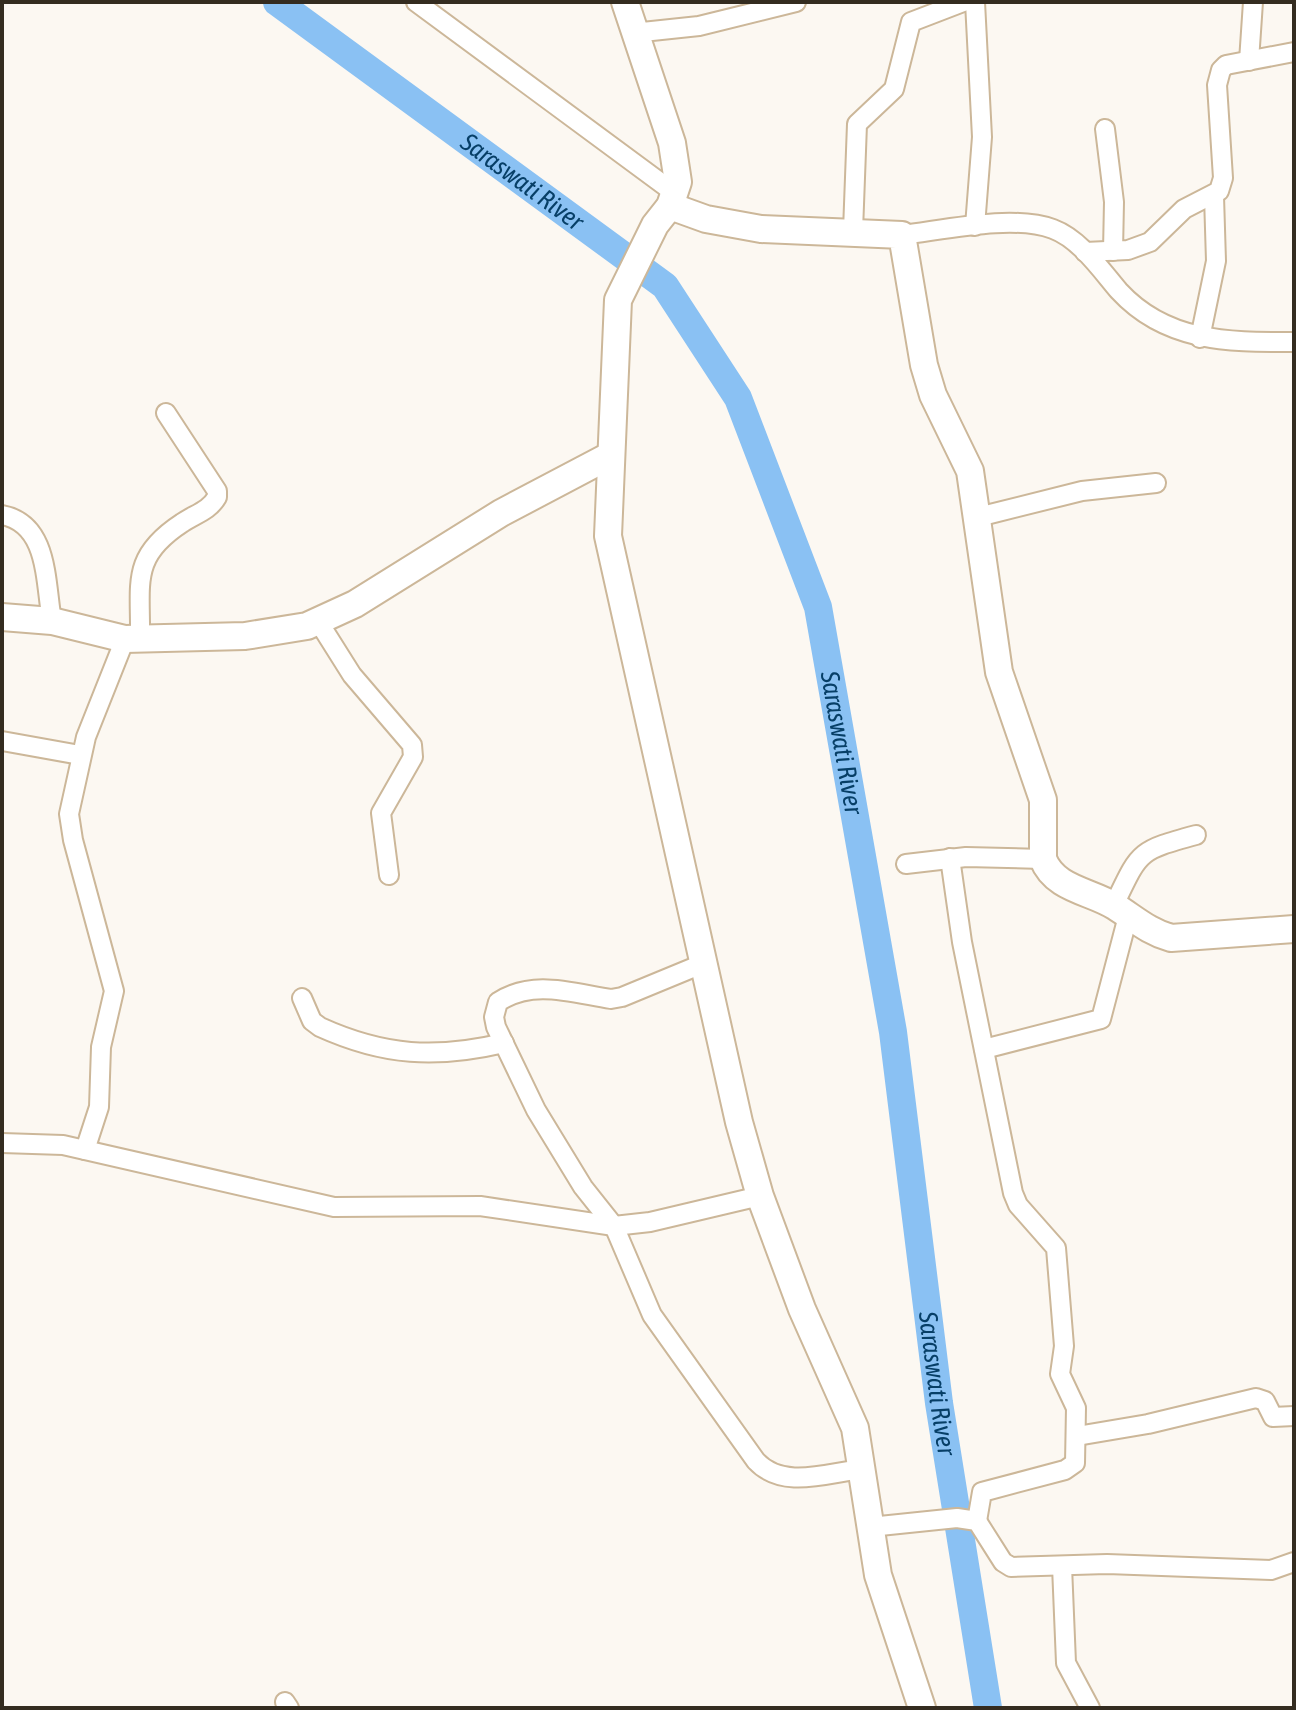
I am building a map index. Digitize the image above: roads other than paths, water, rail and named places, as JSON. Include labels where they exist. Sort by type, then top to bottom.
[{"type":"street","points":[[416,2],[667,208],[761,229],[902,235],[975,226],[1044,226],[1066,236],[1085,252],[1141,309],[1200,338],[1294,342]]},
{"type":"street","points":[[625,2],[677,164],[667,208],[618,300],[608,536],[702,964],[760,1196],[802,1309],[855,1428],[878,1575],[922,1708]]},
{"type":"street","points":[[633,33],[699,26],[796,2]]},
{"type":"street","points":[[853,231],[857,124],[894,89],[911,22],[963,2]]},
{"type":"street","points":[[975,2],[982,137],[975,226]]},
{"type":"street","points":[[1249,61],[1253,2]]},
{"type":"street","points":[[1200,338],[1216,261],[1214,196],[1223,178],[1218,77],[1226,65],[1294,52]]},
{"type":"street","points":[[1105,129],[1114,202],[1113,251]]},
{"type":"street","points":[[1085,252],[1113,251],[1150,242],[1184,209],[1214,196]]},
{"type":"street","points":[[902,235],[922,357],[933,395],[966,461],[978,517],[999,672],[1043,800],[1043,859],[1051,873],[1074,889],[1121,911],[1155,934],[1171,938],[1294,929]]},
{"type":"street","points":[[85,1150],[99,1107],[101,1047],[114,991],[70,827],[69,814],[80,755],[132,639],[148,551],[159,538],[207,510],[217,497],[217,491],[166,413]]},
{"type":"street","points":[[2,617],[52,621],[132,639],[245,636],[318,621],[355,604],[501,513],[611,455]]},
{"type":"street","points":[[978,517],[1082,491],[1156,483]]},
{"type":"street","points":[[2,515],[25,522],[37,541],[52,621]]},
{"type":"street","points":[[318,621],[352,675],[412,745],[413,757],[381,813],[389,875]]},
{"type":"street","points":[[2,741],[80,755]]},
{"type":"street","points":[[984,1049],[1101,1019],[1121,911],[1140,854],[1152,847],[1196,835]]},
{"type":"street","points":[[906,864],[950,858],[1043,859]]},
{"type":"street","points":[[950,858],[1015,1199],[1056,1248],[1064,1346],[1060,1374],[1076,1408],[1077,1458],[1071,1467],[987,1489],[978,1497],[977,1521],[1003,1562],[1011,1567],[1271,1570],[1294,1562]]},
{"type":"street","points":[[702,964],[611,999],[540,988],[513,992],[495,1009],[496,1027],[536,1110],[569,1164],[614,1226],[652,1315],[766,1472],[785,1479],[862,1469]]},
{"type":"street","points":[[302,998],[312,1021],[320,1027],[402,1053],[459,1052],[504,1043]]},
{"type":"street","points":[[2,1143],[42,1142],[85,1150],[315,1206],[480,1206],[614,1226],[650,1222],[760,1196]]},
{"type":"street","points":[[1077,1436],[1148,1424],[1256,1398],[1265,1401],[1273,1417],[1294,1416]]},
{"type":"street","points":[[870,1527],[957,1518],[977,1521]]},
{"type":"street","points":[[1062,1566],[1066,1663],[1090,1708]]},
{"type":"waterway","name":"Saraswati River","points":[[277,2],[665,286],[738,398],[818,607],[893,1032],[939,1403],[988,1708]]}]
